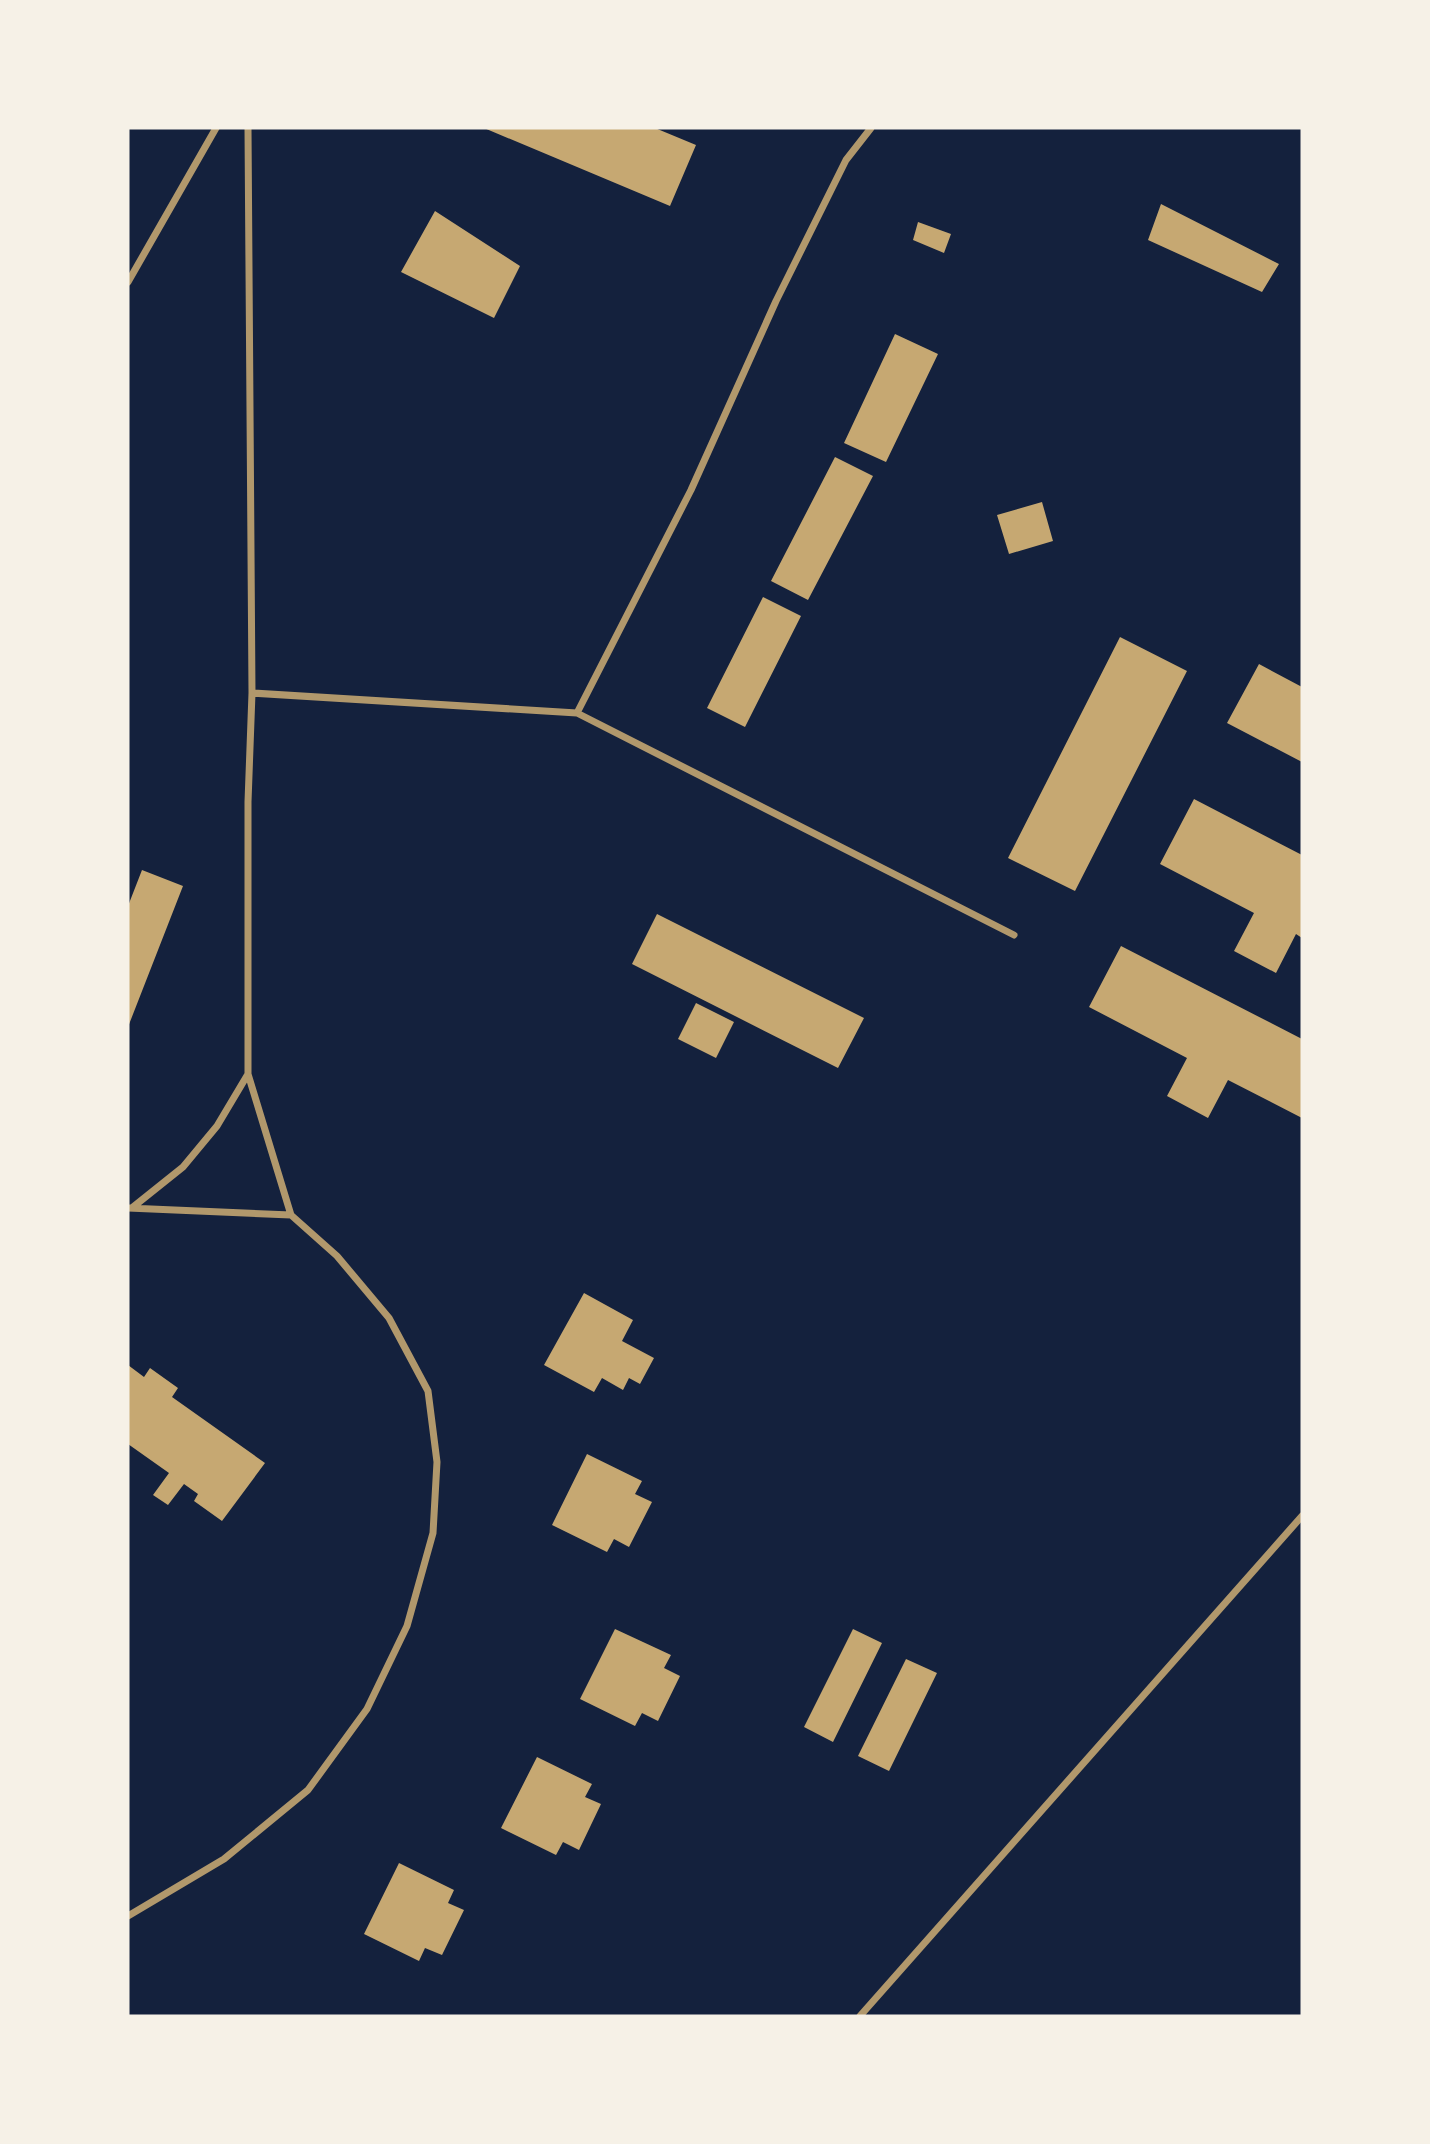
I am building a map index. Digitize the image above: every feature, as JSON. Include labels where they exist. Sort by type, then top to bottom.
[{"type":"street","points":[[128,282],[216,128]]},
{"type":"street","points":[[128,1916],[225,1859],[308,1790],[367,1709],[407,1626],[433,1533],[437,1462],[428,1391],[389,1318],[337,1256],[291,1215],[248,1073],[248,802],[253,693],[248,128]]},
{"type":"street","points":[[577,713],[691,490],[776,301],[846,159],[871,128]]},
{"type":"street","points":[[253,693],[577,713],[1014,935]]},
{"type":"street","points":[[130,1207],[183,1167],[217,1126],[248,1073]]},
{"type":"street","points":[[130,1207],[291,1215]]},
{"type":"street","points":[[860,2016],[1302,1516]]},
{"type":"building","points":[[484,128],[655,128],[696,145],[670,206]]},
{"type":"building","points":[[1161,204],[1279,264],[1262,292],[1148,240]]},
{"type":"building","points":[[435,211],[520,266],[494,318],[401,272]]},
{"type":"building","points":[[918,222],[951,234],[944,253],[913,240]]},
{"type":"building","points":[[895,334],[938,354],[886,462],[844,443]]},
{"type":"building","points":[[835,457],[873,476],[808,600],[771,581]]},
{"type":"building","points":[[1042,502],[1053,541],[1009,554],[997,515]]},
{"type":"building","points":[[763,597],[801,616],[745,727],[707,708]]},
{"type":"building","points":[[1120,637],[1187,671],[1075,891],[1008,858]]},
{"type":"building","points":[[1259,664],[1302,687],[1302,762],[1227,723]]},
{"type":"building","points":[[1194,799],[1302,855],[1302,938],[1296,934],[1276,973],[1234,951],[1254,913],[1160,864]]},
{"type":"building","points":[[142,870],[183,886],[128,1027],[128,906]]},
{"type":"building","points":[[657,914],[864,1018],[838,1068],[632,964]]},
{"type":"building","points":[[1121,946],[1302,1039],[1302,1118],[1228,1080],[1208,1118],[1167,1096],[1187,1058],[1089,1007]]},
{"type":"building","points":[[696,1003],[734,1022],[716,1058],[678,1039]]},
{"type":"building","points":[[584,1293],[633,1320],[622,1341],[654,1358],[640,1384],[629,1378],[623,1390],[602,1378],[594,1392],[544,1365]]},
{"type":"building","points":[[128,1365],[144,1377],[150,1368],[178,1388],[172,1397],[265,1463],[222,1521],[194,1501],[198,1494],[184,1484],[168,1505],[153,1495],[169,1473],[128,1444]]},
{"type":"building","points":[[587,1454],[642,1481],[635,1494],[652,1502],[629,1547],[614,1539],[607,1552],[552,1525]]},
{"type":"building","points":[[615,1629],[671,1655],[664,1668],[680,1676],[658,1721],[642,1713],[635,1726],[580,1699]]},
{"type":"building","points":[[853,1629],[882,1643],[833,1742],[804,1727]]},
{"type":"building","points":[[906,1659],[937,1673],[889,1771],[858,1756]]},
{"type":"building","points":[[537,1757],[592,1784],[585,1797],[601,1804],[579,1850],[563,1842],[556,1855],[501,1828]]},
{"type":"building","points":[[399,1863],[454,1890],[448,1903],[464,1910],[442,1955],[425,1948],[419,1961],[364,1934]]}]
